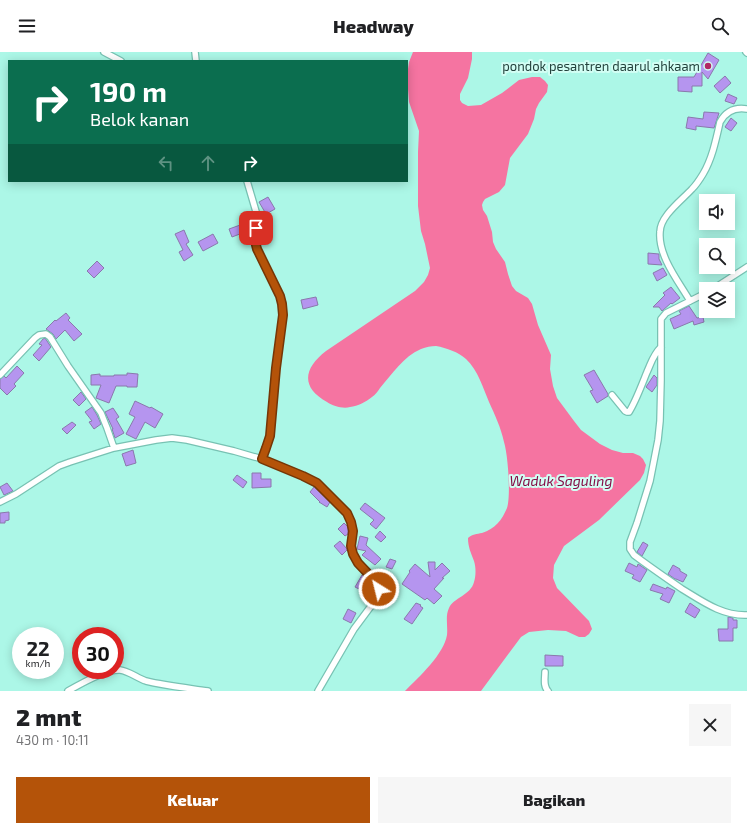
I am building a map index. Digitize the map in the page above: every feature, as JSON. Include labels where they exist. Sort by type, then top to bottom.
[{"type":"street","points":[[104,52],[119,60]]},
{"type":"street","points":[[690,301],[661,248],[660,230],[664,220],[672,209],[693,188],[703,174],[710,159],[720,122],[723,117],[732,110],[747,108]]},
{"type":"street","points":[[247,182],[257,215],[255,235],[257,249],[280,296],[283,315],[276,368],[270,436],[262,459]]},
{"type":"street","points":[[724,282],[747,267]]},
{"type":"street","points":[[699,296],[666,313],[661,319],[660,421],[658,440],[650,481],[630,542],[630,549],[634,555],[660,575],[701,601],[728,613],[747,614]]},
{"type":"street","points":[[0,375],[35,338],[39,335],[46,334],[53,341],[100,413],[114,448]]},
{"type":"street","points":[[612,395],[625,411],[629,411],[655,353],[661,347]]},
{"type":"street","points":[[0,502],[16,494],[59,466],[114,448],[156,440],[180,439],[234,451],[262,459],[317,483],[347,513],[353,531],[351,546],[353,554],[358,563],[377,583],[379,589],[377,598],[354,629],[318,691]]},
{"type":"street","points":[[68,691],[104,674],[121,670],[142,680],[156,684],[208,691]]},
{"type":"street","points":[[545,672],[545,685],[548,691]]},
{"type":"water","name":"Waduk Saguling","points":[[413,52],[472,52],[468,78],[460,94],[460,100],[462,103],[468,106],[481,105],[502,93],[519,80],[540,77],[548,85],[547,92],[536,109],[528,134],[510,158],[505,185],[499,192],[485,199],[482,205],[483,210],[487,216],[492,232],[493,242],[505,262],[512,286],[516,291],[528,298],[532,304],[538,325],[551,355],[550,369],[557,398],[581,430],[600,444],[612,450],[623,453],[633,453],[640,456],[646,465],[640,480],[599,520],[564,546],[554,565],[553,578],[557,588],[589,621],[592,629],[589,634],[585,637],[579,637],[566,631],[548,630],[529,632],[521,637],[481,691],[405,691],[430,665],[441,650],[447,635],[447,618],[449,608],[469,590],[474,582],[474,561],[469,547],[468,538],[491,529],[500,520],[507,508],[509,485],[505,448],[498,422],[474,368],[466,359],[456,352],[436,346],[427,347],[409,356],[370,399],[359,405],[344,408],[332,405],[318,396],[312,390],[308,377],[313,364],[326,351],[415,291],[424,282],[428,275],[430,268],[421,231],[418,206],[419,131],[409,102],[409,62]]},
{"type":"building","points":[[708,53],[719,60],[708,79],[702,72],[702,86],[692,86],[692,92],[678,91],[678,77],[694,77]]},
{"type":"building","points":[[725,76],[731,83],[720,93],[714,86]]},
{"type":"building","points":[[728,94],[737,98],[734,104],[725,101]]},
{"type":"building","points":[[704,112],[719,113],[714,128],[696,126],[696,130],[686,128],[688,117],[703,119]]},
{"type":"building","points":[[731,118],[737,123],[731,131],[725,127]]},
{"type":"building","points":[[268,197],[275,209],[266,214],[259,202]]},
{"type":"building","points":[[243,224],[245,232],[232,237],[229,229]]},
{"type":"building","points":[[184,230],[189,242],[186,244],[193,255],[184,261],[179,252],[183,250],[175,234]]},
{"type":"building","points":[[213,234],[218,243],[203,251],[198,242]]},
{"type":"building","points":[[648,253],[659,254],[659,259],[662,265],[648,264]]},
{"type":"building","points":[[97,261],[104,268],[94,278],[87,271]]},
{"type":"building","points":[[663,268],[667,275],[657,281],[653,273]]},
{"type":"building","points":[[671,287],[680,298],[672,304],[671,303],[662,311],[659,307],[653,307],[665,295],[663,293]]},
{"type":"building","points":[[316,297],[318,305],[303,309],[301,300]]},
{"type":"building","points":[[689,306],[697,318],[703,318],[704,322],[694,325],[693,321],[674,329],[670,319],[681,314],[679,311]]},
{"type":"building","points":[[66,313],[70,318],[68,320],[82,334],[74,341],[65,330],[56,339],[53,334],[46,329],[55,320],[56,321]]},
{"type":"building","points":[[45,338],[51,347],[39,361],[33,355],[42,345],[39,344]]},
{"type":"building","points":[[17,366],[24,373],[14,384],[16,386],[7,395],[0,388],[0,379],[4,376],[6,378]]},
{"type":"building","points":[[594,370],[608,394],[608,396],[597,403],[590,391],[593,390],[584,375]]},
{"type":"building","points":[[127,373],[138,374],[137,387],[116,386],[109,403],[96,398],[101,385],[91,385],[91,375],[100,374],[100,376],[114,376],[127,375]]},
{"type":"building","points":[[654,375],[657,378],[657,385],[652,392],[646,387]]},
{"type":"building","points":[[81,392],[86,399],[79,406],[73,400]]},
{"type":"building","points":[[135,401],[150,408],[151,407],[163,414],[155,428],[145,422],[136,439],[126,434],[135,417],[129,414]]},
{"type":"building","points":[[92,407],[101,424],[94,429],[89,422],[92,421],[85,412]]},
{"type":"building","points":[[113,408],[119,417],[116,419],[124,433],[115,438],[113,429],[105,412]]},
{"type":"building","points":[[72,422],[76,425],[67,434],[62,429]]},
{"type":"building","points":[[133,450],[136,463],[126,466],[122,454]]},
{"type":"building","points":[[252,473],[261,473],[261,479],[271,479],[271,487],[252,488]]},
{"type":"building","points":[[237,475],[247,482],[243,488],[233,480]]},
{"type":"building","points":[[7,483],[13,491],[4,495],[0,487]]},
{"type":"building","points":[[314,487],[330,502],[327,507],[319,502],[310,492]]},
{"type":"building","points":[[365,503],[385,518],[376,529],[370,524],[374,520],[360,509]]},
{"type":"building","points":[[9,512],[9,520],[5,521],[5,523],[0,523],[0,513]]},
{"type":"building","points":[[344,523],[348,527],[348,534],[345,536],[338,529]]},
{"type":"building","points":[[380,531],[386,537],[381,542],[375,537]]},
{"type":"building","points":[[360,536],[368,538],[366,545],[381,559],[375,565],[362,555],[366,551],[357,549]]},
{"type":"building","points":[[340,541],[347,549],[342,555],[334,546]]},
{"type":"building","points":[[643,542],[648,545],[642,556],[637,552]]},
{"type":"building","points":[[390,559],[396,561],[392,569],[386,567]]},
{"type":"building","points":[[428,562],[435,562],[435,570],[442,563],[450,571],[442,578],[444,578],[434,589],[442,596],[434,604],[427,598],[425,600],[402,584],[410,572],[409,571],[415,564],[430,577]]},
{"type":"building","points":[[629,563],[637,567],[638,564],[647,570],[640,582],[632,578],[634,575],[625,571]]},
{"type":"building","points":[[673,565],[687,575],[683,582],[668,574]]},
{"type":"building","points":[[362,575],[368,578],[371,582],[365,592],[355,587]]},
{"type":"building","points":[[653,584],[666,589],[667,587],[675,591],[669,603],[660,599],[663,594],[650,590]]},
{"type":"building","points":[[390,590],[396,593],[391,602],[385,599]]},
{"type":"building","points":[[416,603],[421,605],[420,606],[423,608],[412,624],[404,619]]},
{"type":"building","points":[[690,603],[700,610],[695,618],[685,612]]},
{"type":"building","points":[[348,609],[356,613],[351,623],[343,619]]},
{"type":"building","points":[[728,617],[733,618],[733,620],[737,620],[737,628],[733,628],[733,641],[719,641],[718,629],[728,629]]},
{"type":"building","points":[[545,655],[563,656],[563,666],[545,666]]},
{"type":"place","name":"pondok pesantren daarul ahkaam","points":[[708,66]]},
{"type":"route","points":[[256,228],[255,241],[257,249],[280,296],[283,315],[276,368],[270,436],[262,459],[317,483],[341,506],[347,513],[351,522],[353,531],[351,546],[353,554],[358,563],[377,583],[379,589]]}]
